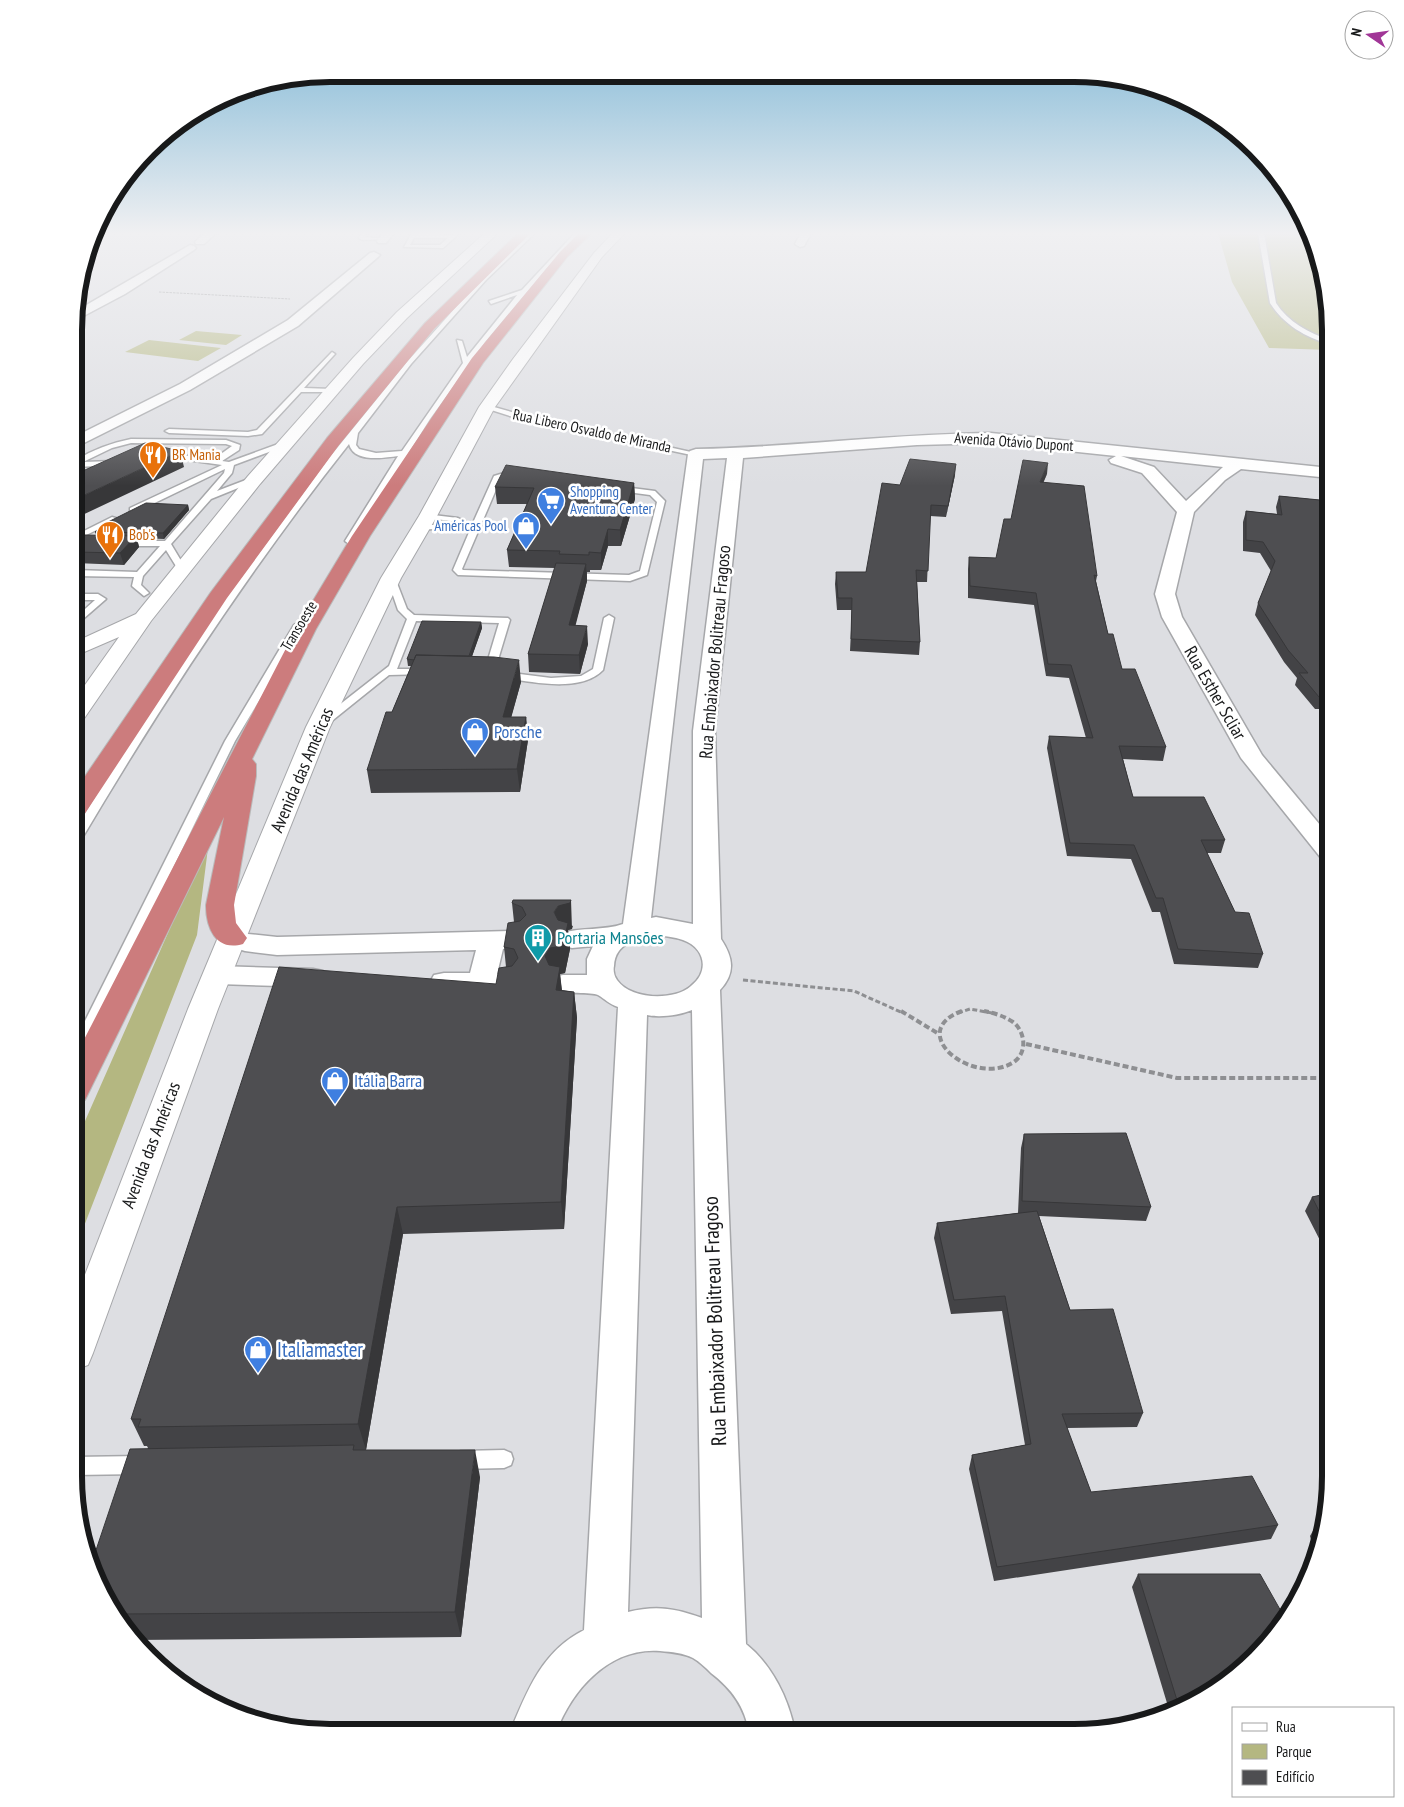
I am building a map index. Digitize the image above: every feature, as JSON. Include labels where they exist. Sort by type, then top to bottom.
[{"type":"highway","points":[[82,799],[178,652],[232,575],[356,412],[438,317]]},
{"type":"highway","points":[[82,1074],[100,1035],[306,629],[361,536],[428,432],[477,361],[511,317]]},
{"type":"highway","points":[[233,938],[221,924],[220,904],[244,776],[242,754]]},
{"type":"main road","points":[[82,706],[144,617],[254,480],[284,444],[400,317]]},
{"type":"main road","name":"Avenida das Américas","points":[[82,1331],[203,1009],[318,727],[391,578],[487,407],[552,317]]},
{"type":"main road","points":[[82,647],[144,617]]},
{"type":"street","points":[[82,439],[193,382],[300,317]]},
{"type":"street","name":"Avenida Otávio Dupont","points":[[696,454],[734,454],[942,437],[991,438],[1322,471]]},
{"type":"street","points":[[1070,446],[1148,470],[1220,477]]},
{"type":"street","name":"Rua Embaixador Bolitreau Fragoso","points":[[696,454],[682,732],[707,941]]},
{"type":"street","name":"Rua Embaixador Bolitreau Fragoso","points":[[628,932],[682,732],[734,454]]},
{"type":"street","points":[[1148,470],[1186,511],[1220,477],[1238,463]]},
{"type":"street","name":"Rua Esther Scliar","points":[[1186,511],[1165,594],[1172,617],[1252,758],[1322,843]]},
{"type":"street","points":[[563,984],[619,994],[653,1007],[673,1005],[692,999],[711,984],[719,965],[716,952],[707,941],[693,932],[675,927],[656,926],[628,932],[572,939]]},
{"type":"street","points":[[605,1640],[619,994],[598,975],[598,964],[601,954],[608,944],[628,932]]},
{"type":"street","points":[[233,938],[245,942],[277,946],[502,940],[493,983],[423,981]]},
{"type":"street","points":[[218,975],[335,979]]},
{"type":"street","name":"Rua Embaixador Bolitreau Fragoso","points":[[711,984],[724,1651]]},
{"type":"street","points":[[535,1724],[538,1714],[555,1683],[577,1658],[605,1640],[635,1630],[666,1628],[696,1635],[724,1651],[752,1680],[771,1724]]},
{"type":"lane","points":[[82,828],[122,760],[202,638],[354,431],[409,363],[450,317]]},
{"type":"lane","name":"Transoeste","points":[[82,1038],[230,741],[402,453],[465,362],[502,317]]},
{"type":"lane","points":[[1285,317],[1322,338]]},
{"type":"lane","points":[[409,363],[437,340]]},
{"type":"lane","points":[[459,342],[465,362]]},
{"type":"lane","points":[[169,431],[260,432],[332,354]]},
{"type":"lane","points":[[299,390],[332,391]]},
{"type":"lane","name":"Rua Libero Osvaldo de Miranda","points":[[487,407],[513,415],[696,454]]},
{"type":"lane","points":[[354,431],[352,444],[354,449],[360,453],[383,456],[402,453]]},
{"type":"lane","points":[[82,460],[94,452],[116,443],[132,441],[226,442],[236,446],[236,448],[214,463]]},
{"type":"lane","points":[[82,537],[230,464],[284,444]]},
{"type":"lane","points":[[158,455],[230,464]]},
{"type":"lane","points":[[82,463],[123,460]]},
{"type":"lane","points":[[144,593],[136,586],[139,575],[228,473],[230,464]]},
{"type":"lane","points":[[507,474],[652,493],[661,501],[644,573],[630,578],[461,573],[457,570],[477,524],[498,476],[507,474]]},
{"type":"lane","points":[[208,497],[254,480]]},
{"type":"lane","points":[[424,522],[453,520],[477,524]]},
{"type":"lane","points":[[424,522],[477,524]]},
{"type":"lane","points":[[82,541],[94,542]]},
{"type":"lane","points":[[112,542],[167,544]]},
{"type":"lane","points":[[167,544],[182,569]]},
{"type":"lane","points":[[82,573],[139,575]]},
{"type":"lane","points":[[391,578],[403,610],[412,618],[505,620],[484,673],[551,681],[583,679],[598,670],[609,618]]},
{"type":"lane","points":[[82,597],[98,597],[101,599],[82,617]]},
{"type":"lane","points":[[318,727],[392,667],[412,618]]},
{"type":"lane","points":[[386,672],[433,672]]},
{"type":"lane","points":[[444,1460],[504,1459]]},
{"type":"lane","points":[[82,1466],[154,1465]]},
{"type":"path","points":[[711,984],[779,982],[854,992],[899,1010],[939,1034]]},
{"type":"path","points":[[970,1009],[984,1010],[1002,1015],[1018,1026],[1024,1035],[1026,1044],[1022,1054],[1015,1063],[1003,1068],[989,1070],[973,1068],[959,1062],[941,1044],[939,1034],[942,1025],[948,1017],[970,1009]]},
{"type":"path","points":[[1026,1044],[1178,1078],[1322,1078]]},
{"type":"green space","points":[[1252,317],[1321,317],[1322,350],[1269,348]]},
{"type":"green space","points":[[196,331],[242,335],[226,345],[179,340]]},
{"type":"green space","points":[[149,340],[221,348],[198,361],[125,352]]},
{"type":"green space","points":[[209,840],[197,935],[82,1231],[82,1128]]},
{"type":"building","points":[[145,443],[180,451],[82,496],[82,471]]},
{"type":"building","points":[[910,459],[956,464],[948,506],[931,505],[928,571],[916,570],[920,642],[851,639],[852,598],[838,598],[836,572],[866,572],[882,483],[900,485]]},
{"type":"building","points":[[1023,460],[1048,463],[1040,482],[1084,486],[1097,576],[1094,575],[1108,634],[1113,634],[1122,669],[1135,669],[1166,747],[1119,746],[1133,797],[1204,797],[1225,840],[1201,840],[1235,912],[1249,913],[1263,954],[1178,949],[1163,898],[1156,898],[1134,845],[1070,843],[1049,736],[1093,738],[1071,665],[1048,664],[1036,593],[970,586],[969,557],[996,558],[1004,519],[1011,519]]},
{"type":"building","points":[[506,465],[634,483],[620,530],[608,529],[601,553],[589,552],[589,555],[559,554],[560,551],[507,550],[534,488],[495,487]]},
{"type":"building","points":[[1279,496],[1322,500],[1322,697],[1319,697],[1299,673],[1308,673],[1288,650],[1258,603],[1275,561],[1263,542],[1246,540],[1246,511],[1282,515]]},
{"type":"building","points":[[146,503],[188,505],[163,533],[95,532],[102,525]]},
{"type":"building","points":[[85,535],[136,536],[120,553],[82,552],[82,538]]},
{"type":"building","points":[[556,563],[586,564],[569,625],[587,626],[579,655],[528,654]]},
{"type":"building","points":[[422,621],[481,622],[469,656],[416,655],[414,660],[407,659]]},
{"type":"building","points":[[416,655],[494,657],[519,660],[503,717],[526,717],[517,769],[367,770],[386,712],[392,712]]},
{"type":"building","points":[[513,900],[571,900],[570,903],[558,906],[554,912],[558,920],[568,923],[563,946],[550,948],[545,956],[549,965],[560,967],[556,990],[574,992],[561,1202],[397,1207],[358,1424],[138,1427],[141,1419],[131,1419],[279,967],[496,984],[499,968],[512,966],[518,958],[514,949],[504,947],[508,923],[520,921],[526,915],[522,907],[512,903]]},
{"type":"building","points":[[1126,1133],[1151,1207],[1022,1201],[1024,1134]]},
{"type":"building","points":[[1322,1195],[1322,1217],[1312,1197]]},
{"type":"building","points":[[1037,1211],[1070,1310],[1113,1309],[1143,1413],[1062,1414],[1091,1492],[1252,1476],[1278,1525],[997,1567],[972,1455],[1031,1444],[1005,1296],[954,1300],[937,1223]]},
{"type":"building","points":[[354,1445],[353,1450],[475,1450],[455,1612],[124,1614],[101,1572],[95,1553],[130,1449]]},
{"type":"building","points":[[1138,1574],[1260,1574],[1281,1612],[1280,1614],[1260,1640],[1237,1663],[1211,1683],[1177,1702]]},
{"type":"place","name":"BR Mania","points":[[153,479]]},
{"type":"place","name":"Shopping Aventura Center","points":[[551,525]]},
{"type":"place","name":"Américas Pool","points":[[526,550]]},
{"type":"place","name":"Bob's","points":[[110,559]]},
{"type":"place","name":"Porsche","points":[[475,756]]},
{"type":"place","name":"Portaria Mansões","points":[[538,962]]},
{"type":"place","name":"Itália Barra","points":[[335,1105]]},
{"type":"place","name":"Italiamaster","points":[[258,1374]]}]
